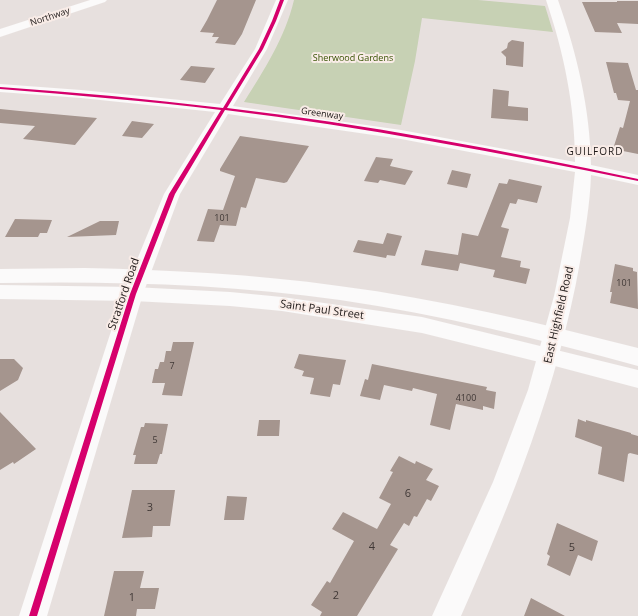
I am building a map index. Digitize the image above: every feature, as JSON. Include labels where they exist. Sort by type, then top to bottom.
[{"type":"main road","name":"Saint Paul Street","points":[[0,276],[136,285],[230,299],[282,304],[553,346],[638,357]]},
{"type":"main road","name":"Saint Paul Street","points":[[0,292],[136,285]]},
{"type":"main road","name":"Saint Paul Street","points":[[553,346],[638,379]]},
{"type":"street","name":"Northway","points":[[0,33],[101,0]]},
{"type":"street","name":"Stratford Road","points":[[33,616],[136,285],[172,194],[261,49],[282,0]]},
{"type":"street","name":"East Highfield Road","points":[[446,616],[510,471],[553,346],[571,266],[583,168],[581,124],[576,82],[564,34],[552,0]]},
{"type":"street","name":"Greenway","points":[[0,88],[95,95],[224,109],[418,138],[583,168],[638,180]]},
{"type":"green space","name":"Sherwood Gardens","points":[[294,0],[478,0],[545,6],[553,32],[422,18],[415,61],[401,125],[244,102],[279,41]]},
{"type":"building","points":[[217,0],[256,0],[242,34],[235,45],[215,43],[219,37],[212,37],[214,33],[200,32]]},
{"type":"building","points":[[638,1],[638,24],[617,23],[622,33],[595,32],[582,2]]},
{"type":"building","points":[[512,40],[524,42],[523,67],[506,65],[506,57],[501,52],[507,48],[508,43]]},
{"type":"building","points":[[606,62],[628,63],[636,90],[638,90],[638,154],[613,149],[620,127],[623,128],[630,101],[618,100],[616,93],[614,93]]},
{"type":"building","points":[[191,66],[215,68],[205,83],[180,80]]},
{"type":"building","points":[[493,89],[509,91],[508,106],[528,108],[528,121],[491,118]]},
{"type":"building","points":[[0,109],[97,118],[75,145],[23,139],[35,126],[0,123]]},
{"type":"building","points":[[132,121],[154,124],[142,138],[122,136]]},
{"type":"building","points":[[240,136],[309,146],[287,182],[284,183],[256,178],[246,208],[241,207],[236,226],[220,225],[214,242],[197,241],[208,209],[223,210],[235,176],[220,171],[220,169]]},
{"type":"building","points":[[376,157],[393,159],[390,166],[413,171],[405,185],[380,180],[378,183],[364,181]]},
{"type":"building","points":[[452,170],[471,174],[467,188],[447,184]]},
{"type":"building","points":[[509,179],[542,186],[537,203],[518,199],[516,204],[510,203],[501,227],[509,229],[501,257],[521,261],[520,267],[530,269],[526,284],[493,277],[495,270],[460,263],[458,271],[421,265],[425,250],[458,255],[462,233],[478,236],[499,183],[507,184]]},
{"type":"building","points":[[15,219],[52,220],[47,233],[40,233],[38,237],[5,237]]},
{"type":"building","points":[[100,221],[119,221],[116,235],[67,237]]},
{"type":"building","points":[[387,233],[402,236],[395,256],[387,255],[386,258],[353,252],[358,240],[383,244]]},
{"type":"building","points":[[615,264],[633,268],[633,271],[637,272],[638,309],[610,303],[612,292],[610,292]]},
{"type":"building","points":[[173,342],[194,342],[182,396],[162,395],[165,383],[152,383],[155,369],[158,369],[160,362],[164,362],[166,351],[171,351]]},
{"type":"building","points":[[299,354],[346,360],[340,385],[333,384],[330,397],[310,394],[314,378],[302,376],[304,371],[294,368]]},
{"type":"building","points":[[0,359],[14,359],[23,368],[18,380],[0,391]]},
{"type":"building","points":[[372,364],[487,387],[486,390],[496,392],[494,409],[483,406],[483,410],[456,404],[450,430],[430,425],[437,394],[413,388],[412,391],[384,385],[380,400],[360,396],[365,379],[368,380]]},
{"type":"building","points":[[0,412],[36,449],[14,464],[13,462],[0,470]]},
{"type":"building","points":[[578,419],[586,422],[586,420],[638,436],[638,455],[628,454],[624,482],[598,474],[602,447],[575,437]]},
{"type":"building","points":[[259,420],[280,420],[279,436],[257,436]]},
{"type":"building","points":[[145,423],[168,424],[162,454],[160,454],[157,464],[134,464],[136,455],[133,455],[141,427],[144,427]]},
{"type":"building","points":[[399,456],[415,464],[416,461],[433,469],[426,480],[439,486],[431,501],[427,499],[417,517],[414,516],[409,526],[404,523],[390,545],[398,549],[357,616],[320,616],[322,612],[311,605],[327,581],[330,583],[354,541],[332,529],[343,512],[377,529],[391,504],[379,498],[393,472],[390,471]]},
{"type":"building","points":[[132,490],[175,490],[170,526],[153,526],[152,537],[122,538]]},
{"type":"building","points":[[227,496],[247,497],[244,520],[224,520]]},
{"type":"building","points":[[557,523],[598,541],[592,561],[578,555],[570,576],[547,565],[550,556],[547,554]]},
{"type":"building","points":[[114,571],[144,571],[140,588],[159,588],[155,609],[137,609],[136,616],[104,616]]},
{"type":"building","points":[[531,598],[565,616],[524,616]]},
{"type":"cycle path","points":[[33,616],[133,294],[172,194],[261,49],[282,0]]},
{"type":"cycle path","points":[[0,88],[161,102],[321,122],[480,148],[638,180]]},
{"type":"district","name":"GUILFORD","points":[[595,152]]}]
